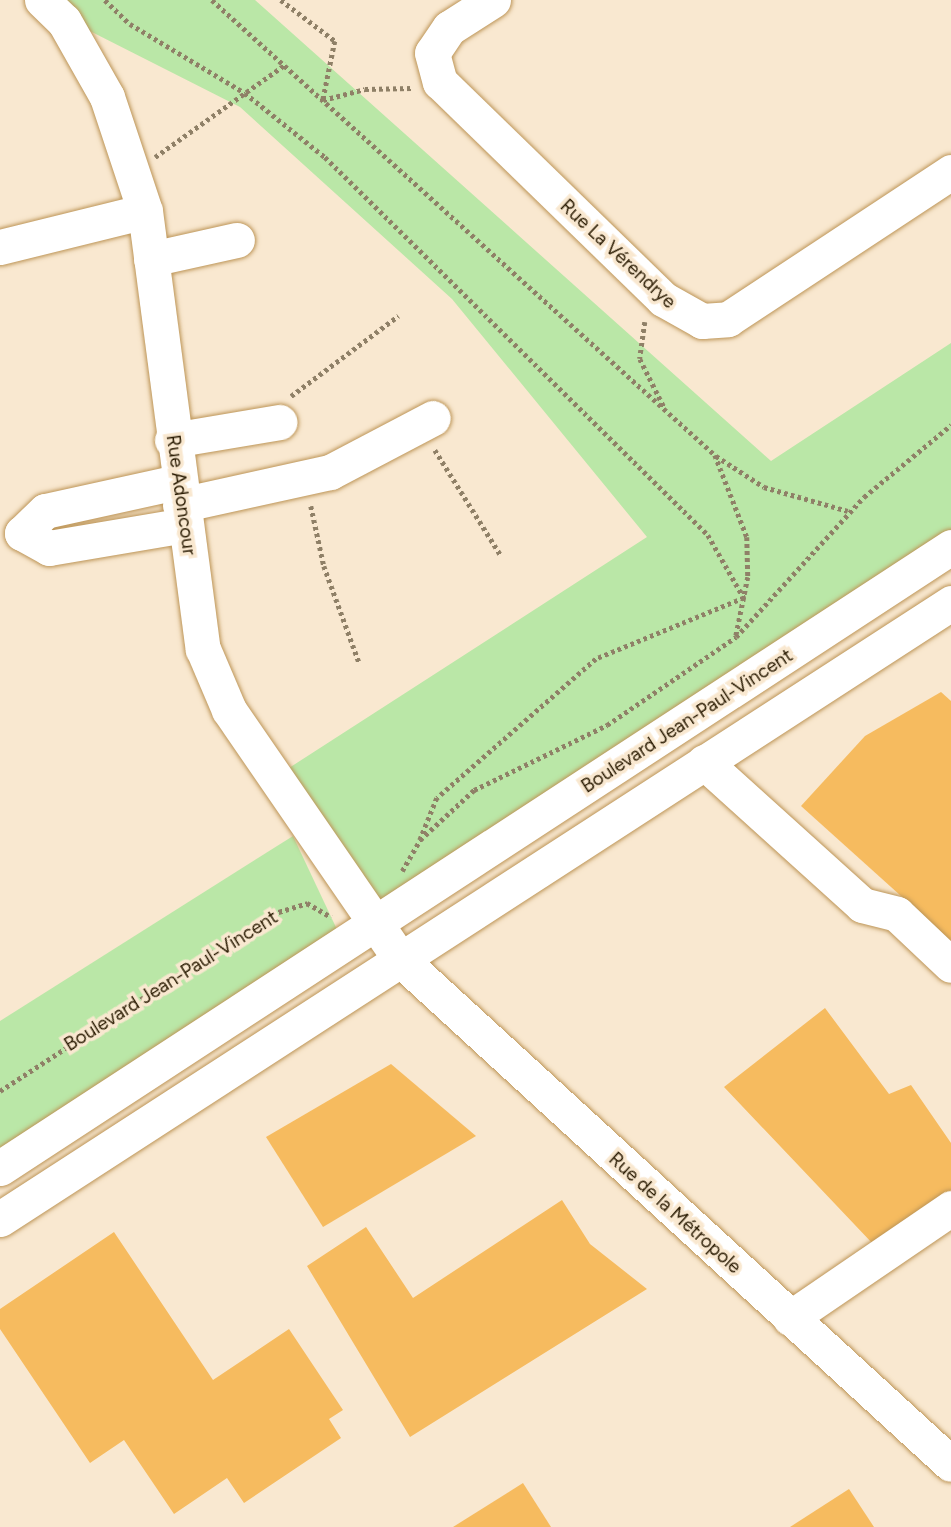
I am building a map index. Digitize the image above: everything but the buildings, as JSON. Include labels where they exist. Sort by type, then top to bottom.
[{"type":"street","name":"Rue Adoncour","points":[[42,0],[64,21],[107,97],[134,171],[145,211],[172,440],[203,649],[229,710],[400,960]]},
{"type":"street","points":[[440,82],[432,53],[449,28],[493,0]]},
{"type":"street","name":"Rue La Vérendrye","points":[[440,82],[663,299],[702,321],[729,319],[951,172]]},
{"type":"street","points":[[0,247],[145,211]]},
{"type":"street","points":[[151,259],[237,240]]},
{"type":"street","points":[[11,536],[44,511],[181,504],[330,472],[426,422]]},
{"type":"street","points":[[172,440],[271,423]]},
{"type":"street","name":"Boulevard Jean-Paul-Vincent","points":[[0,1168],[951,547]]},
{"type":"street","points":[[0,1219],[942,609],[900,581]]},
{"type":"street","points":[[704,762],[862,905],[897,914],[951,965]]},
{"type":"street","name":"Rue de la Métropole","points":[[400,960],[951,1464]]},
{"type":"street","points":[[790,1318],[951,1208]]},
{"type":"path","points":[[104,0],[130,24],[245,93],[325,157],[708,535],[744,598]]},
{"type":"path","points":[[212,0],[286,64],[715,455],[764,487],[849,512]]},
{"type":"path","points":[[281,0],[335,41],[323,100]]},
{"type":"path","points":[[134,171],[286,64]]},
{"type":"path","points":[[323,100],[365,89],[440,82]]},
{"type":"path","points":[[663,299],[639,329],[640,359],[666,411]]},
{"type":"path","points":[[271,423],[284,402],[398,316]]},
{"type":"path","points":[[426,422],[500,554]]},
{"type":"path","name":"Boulevard Jean-Paul-Vincent","points":[[397,885],[420,840],[474,790],[607,725],[736,637],[849,512],[951,425]]},
{"type":"path","points":[[715,455],[747,537],[744,598],[736,637]]},
{"type":"path","points":[[306,477],[324,566],[359,662]]},
{"type":"path","points":[[420,840],[437,798],[596,659],[744,598]]},
{"type":"path","name":"Boulevard Jean-Paul-Vincent","points":[[0,1091],[272,914],[306,903],[337,920],[374,923]]},
{"type":"green space","points":[[52,0],[255,0],[771,461],[951,343],[951,546],[376,926],[275,777],[647,537],[452,299],[240,107],[78,25]]},
{"type":"green space","points":[[293,836],[341,938],[0,1154],[0,1021]]}]
